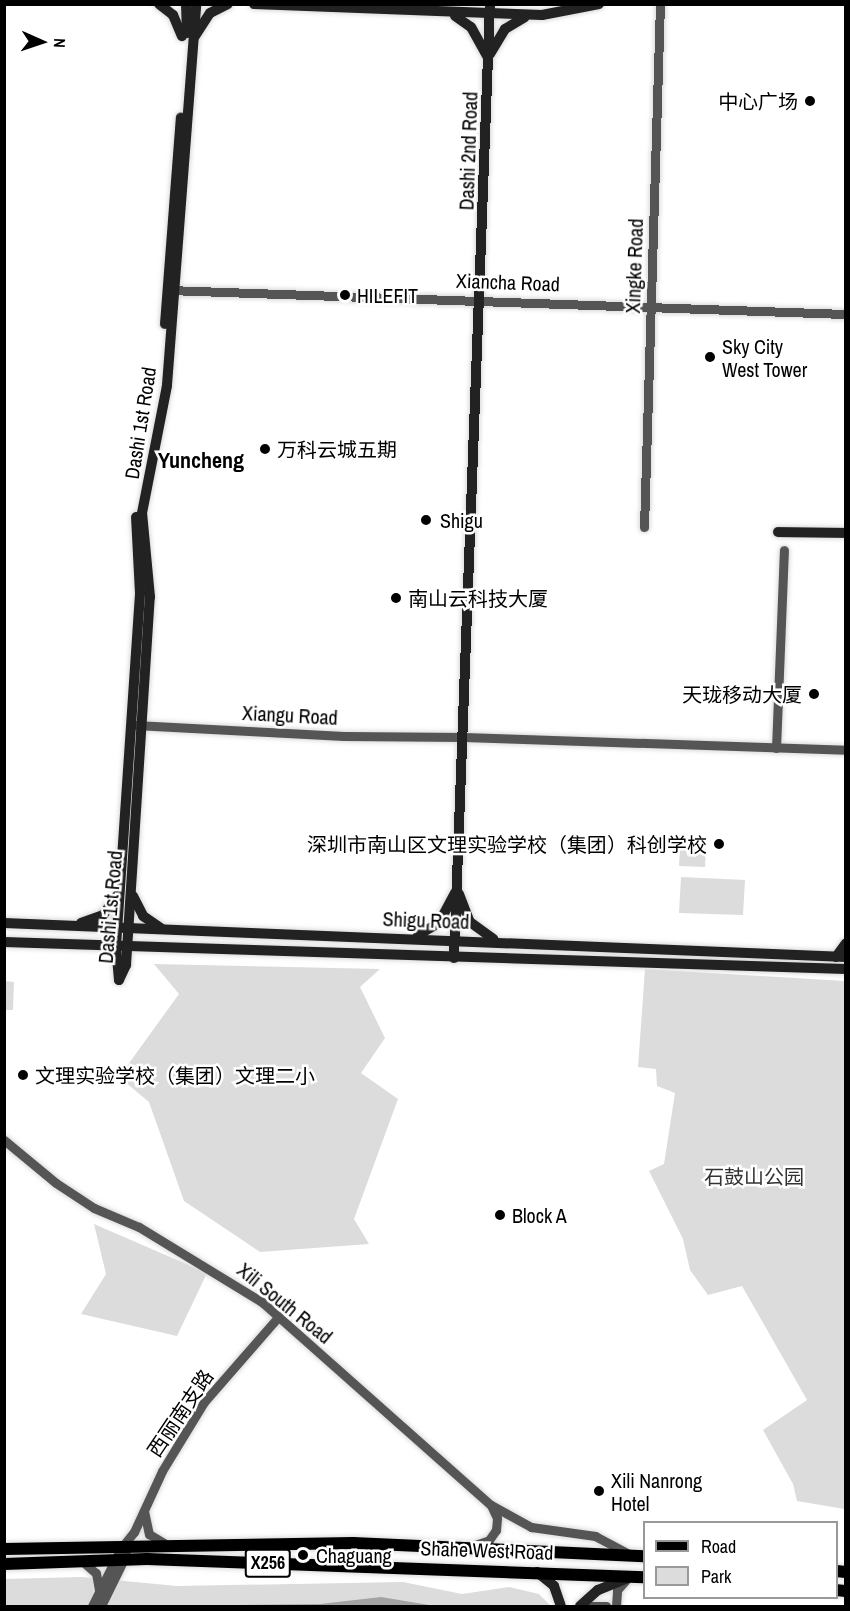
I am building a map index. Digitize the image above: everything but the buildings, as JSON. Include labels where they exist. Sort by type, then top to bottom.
[{"type":"main road","points":[[159,4],[176,18],[182,38],[187,28]]},
{"type":"main road","name":"Dashi 1st Road","points":[[122,946],[135,725],[150,597],[142,513],[167,385],[187,28],[186,4]]},
{"type":"main road","name":"Dashi 1st Road","points":[[172,290],[196,4]]},
{"type":"main road","points":[[192,45],[204,20],[228,4]]},
{"type":"main road","points":[[254,4],[449,14],[489,10],[530,15],[599,4]]},
{"type":"main road","name":"Dashi 2nd Road","points":[[464,737],[482,299],[489,10]]},
{"type":"main road","points":[[449,14],[471,27],[488,57],[505,29],[530,15]]},
{"type":"main road","points":[[778,532],[846,533]]},
{"type":"main road","points":[[454,958],[464,737]]},
{"type":"main road","points":[[64,926],[104,915],[126,887],[142,916],[167,930]]},
{"type":"main road","points":[[408,937],[428,932],[439,922],[457,887]]},
{"type":"main road","points":[[457,887],[475,928],[502,941]]},
{"type":"main road","name":"Shigu Road","points":[[4,923],[408,937],[841,957]]},
{"type":"main road","name":"Shigu Road","points":[[4,942],[846,969]]},
{"type":"main road","points":[[841,957],[846,943]]},
{"type":"main road","name":"Shahe West Road","points":[[4,1564],[82,1561],[123,1552],[175,1548],[354,1543],[639,1556]]},
{"type":"main road","name":"Shahe West Road","points":[[4,1549],[123,1552],[639,1577]]},
{"type":"main road","points":[[531,1570],[554,1586],[561,1606]]},
{"type":"main road","points":[[580,1606],[598,1590],[639,1577]]},
{"type":"street","name":"Xingke Road","points":[[644,528],[660,4]]},
{"type":"street","name":"Xiancha Road","points":[[172,290],[651,305],[846,314]]},
{"type":"street","points":[[776,748],[784,550]]},
{"type":"street","name":"Xiangu Road","points":[[135,725],[448,739],[464,737],[846,750]]},
{"type":"street","name":"Xili South Road","points":[[4,1140],[85,1202],[213,1269],[279,1316],[491,1505],[531,1527],[595,1536],[639,1556]]},
{"type":"street","name":"西丽南支路","points":[[123,1552],[144,1509],[204,1402],[279,1316]]},
{"type":"street","points":[[461,1548],[493,1536],[497,1518],[491,1505]]},
{"type":"street","points":[[144,1509],[149,1534],[175,1548]]},
{"type":"street","points":[[92,1606],[123,1552]]},
{"type":"street","points":[[101,1606],[123,1552]]},
{"type":"street","points":[[82,1561],[97,1575],[99,1594]]},
{"type":"street","points":[[616,1606],[617,1590],[639,1577]]},
{"type":"street","points":[[580,1606],[606,1606]]},
{"type":"green space","points":[[680,848],[706,849],[705,867],[679,866]]},
{"type":"green space","points":[[681,877],[745,880],[743,915],[679,913]]},
{"type":"green space","points":[[154,964],[380,969],[360,987],[385,1038],[361,1073],[398,1099],[354,1219],[369,1244],[260,1252],[184,1201],[149,1102],[119,1077],[179,994]]},
{"type":"green space","name":"石鼓山公园","points":[[645,969],[845,981],[844,1509],[797,1501],[793,1484],[763,1430],[807,1400],[742,1286],[708,1295],[690,1270],[683,1239],[649,1171],[664,1164],[675,1093],[657,1086],[656,1069],[638,1067]]},
{"type":"green space","points":[[5,981],[14,982],[13,1010],[5,1010]]},
{"type":"green space","points":[[94,1224],[207,1273],[177,1336],[81,1314],[106,1274]]},
{"type":"green space","points":[[82,1577],[177,1586],[403,1582],[462,1594],[509,1587],[539,1594],[551,1606],[5,1606],[4,1579]]},
{"type":"shaded area","points":[[381,1597],[435,1606],[164,1606],[320,1604]]},
{"type":"place","name":"中心广场","points":[[810,101]]},
{"type":"place","name":"HILEFIT","points":[[345,295]]},
{"type":"place","name":"Sky City West Tower","points":[[710,357]]},
{"type":"place","name":"万科云城五期","points":[[265,449]]},
{"type":"place","name":"Shigu","points":[[426,520]]},
{"type":"place","name":"南山云科技大厦","points":[[396,598]]},
{"type":"place","name":"天珑移动大厦","points":[[814,694]]},
{"type":"place","name":"深圳市南山区文理实验学校（集团）科创学校","points":[[719,844]]},
{"type":"place","name":"文理实验学校（集团）文理二小","points":[[23,1075]]},
{"type":"place","name":"Block A","points":[[500,1215]]},
{"type":"place","name":"Xili Nanrong Hotel","points":[[599,1491]]},
{"type":"place","name":"Chaguang","points":[[303,1555]]},
{"type":"district","name":"Yuncheng","points":[[201,461]]}]
